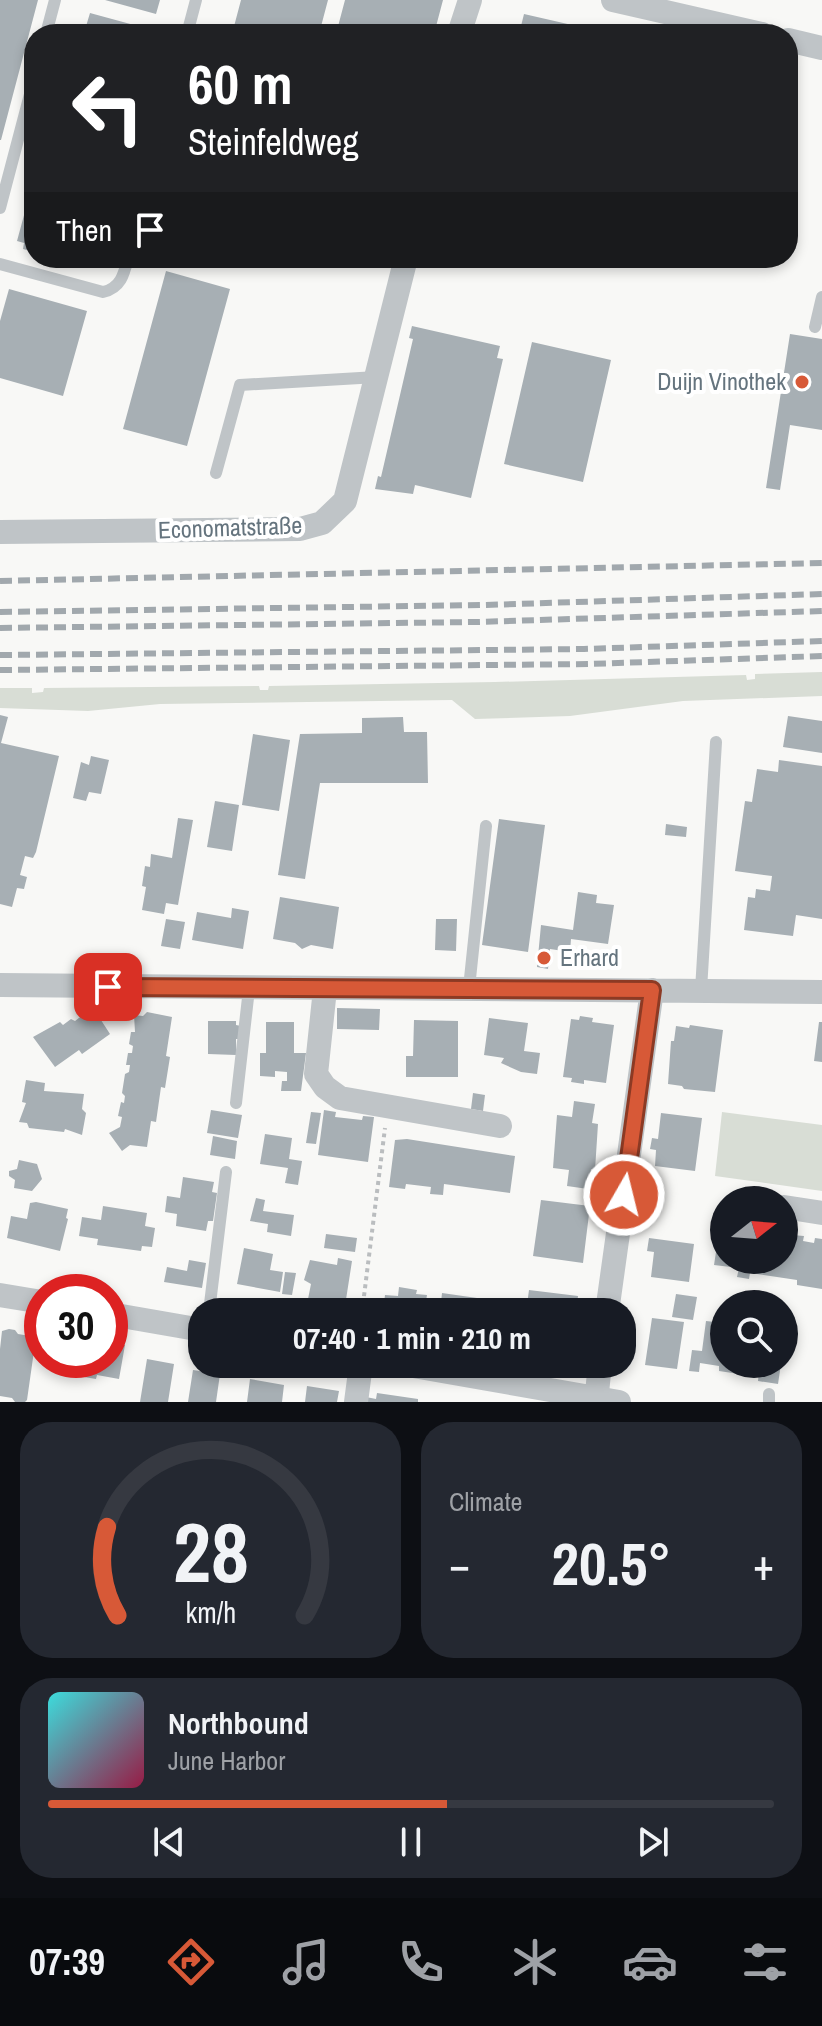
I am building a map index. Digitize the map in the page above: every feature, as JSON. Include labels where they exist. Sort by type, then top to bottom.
[{"type":"street","points":[[462,24],[470,0]]},
{"type":"street","points":[[613,0],[718,24]]},
{"type":"street","points":[[798,42],[822,48]]},
{"type":"street","name":"Economatstraße","points":[[0,532],[300,529],[322,523],[345,501],[404,268]]},
{"type":"street","points":[[1,990],[469,988],[822,992]]},
{"type":"street","points":[[325,989],[316,1074],[325,1087],[340,1098],[500,1126]]},
{"type":"street","points":[[609,1298],[652,990]]},
{"type":"street","points":[[798,1209],[822,1213]]},
{"type":"street","points":[[0,1295],[24,1299]]},
{"type":"street","points":[[128,1317],[188,1328]]},
{"type":"street","points":[[356,1402],[359,1378]]},
{"type":"street","points":[[478,1378],[604,1401],[602,1378]]},
{"type":"lane","points":[[49,24],[55,0]]},
{"type":"lane","points":[[190,24],[196,0]]},
{"type":"lane","points":[[0,208],[24,117]]},
{"type":"lane","points":[[0,264],[103,292],[112,290],[123,278],[126,268]]},
{"type":"lane","points":[[815,327],[822,297]]},
{"type":"lane","points":[[216,473],[240,385],[377,377]]},
{"type":"lane","points":[[701,990],[716,742]]},
{"type":"lane","points":[[469,988],[486,826]]},
{"type":"lane","points":[[236,1103],[249,989]]},
{"type":"lane","points":[[211,1298],[226,1172]]},
{"type":"path","points":[[364,1298],[388,1108]]},
{"type":"shaded area","points":[[822,672],[822,696],[683,701],[570,716],[475,719],[452,700],[160,704],[88,711],[0,708],[0,688],[32,688],[32,693],[43,692],[44,688],[259,686],[260,690],[268,690],[269,686],[746,675],[747,680],[755,679],[755,674]]},
{"type":"shaded area","points":[[722,1112],[822,1125],[822,1191],[715,1176]]},
{"type":"building","points":[[0,0],[38,0],[32,24],[24,24],[24,53],[0,140]]},
{"type":"building","points":[[105,0],[160,0],[156,14]]},
{"type":"building","points":[[241,0],[328,0],[322,24],[235,24]]},
{"type":"building","points":[[345,0],[443,0],[437,24],[339,24]]},
{"type":"building","points":[[90,13],[130,24],[87,24]]},
{"type":"building","points":[[524,14],[568,24],[522,24]]},
{"type":"building","points":[[24,215],[24,243],[17,241]]},
{"type":"building","points":[[166,271],[230,289],[187,446],[123,429]]},
{"type":"building","points":[[9,289],[87,311],[63,396],[0,378],[0,321]]},
{"type":"building","points":[[412,326],[500,346],[497,358],[503,359],[471,498],[415,485],[413,494],[375,489],[378,476],[381,477],[413,339],[409,338]]},
{"type":"building","name":"Duijn Vinothek","points":[[790,334],[822,339],[822,430],[790,425],[780,490],[766,488]]},
{"type":"building","points":[[532,342],[611,360],[583,482],[504,464]]},
{"type":"building","points":[[0,715],[8,717],[1,743],[59,756],[36,852],[33,858],[25,856],[20,875],[27,877],[24,889],[17,888],[12,907],[0,904]]},
{"type":"building","points":[[788,716],[822,721],[822,753],[783,747]]},
{"type":"building","points":[[403,717],[404,732],[427,732],[428,783],[320,783],[305,879],[278,875],[300,734],[362,733],[362,718]]},
{"type":"building","points":[[253,734],[290,740],[279,811],[242,805]]},
{"type":"building","points":[[91,756],[109,760],[101,794],[89,792],[86,801],[73,798],[81,762],[89,765]]},
{"type":"building","points":[[779,760],[822,766],[822,919],[796,915],[793,936],[744,930],[748,897],[755,898],[756,889],[770,891],[772,876],[735,871],[745,801],[752,802],[757,769],[778,772]]},
{"type":"building","points":[[215,801],[239,805],[232,851],[207,847]]},
{"type":"building","points":[[178,818],[193,820],[178,905],[166,903],[164,914],[142,910],[146,887],[142,886],[145,866],[150,867],[151,854],[172,858]]},
{"type":"building","points":[[499,819],[545,825],[528,952],[482,945]]},
{"type":"building","points":[[666,824],[687,827],[686,837],[665,835]]},
{"type":"building","points":[[578,892],[597,895],[596,903],[614,905],[608,944],[571,939],[570,952],[550,949],[548,969],[537,967],[541,925],[573,930]]},
{"type":"building","points":[[280,897],[339,907],[333,949],[311,945],[302,949],[295,943],[273,939]]},
{"type":"building","points":[[232,908],[249,911],[243,949],[192,940],[197,912],[231,918]]},
{"type":"building","points":[[166,919],[185,922],[180,949],[161,946]]},
{"type":"building","points":[[436,919],[457,919],[456,951],[435,950]]},
{"type":"building","points":[[337,1008],[380,1009],[379,1030],[337,1029]]},
{"type":"building","points":[[88,1011],[93,1018],[99,1017],[110,1034],[82,1054],[79,1050],[55,1067],[33,1037],[60,1022],[63,1025],[71,1019],[75,1021]]},
{"type":"building","points":[[147,1012],[172,1017],[165,1088],[161,1087],[156,1122],[151,1121],[147,1147],[130,1145],[122,1151],[109,1133],[120,1127],[122,1117],[118,1116],[121,1102],[124,1103],[125,1074],[129,1072],[130,1065],[126,1065],[128,1053],[132,1053],[133,1046],[129,1044],[131,1032],[135,1032],[134,1015],[143,1016]]},
{"type":"building","points":[[580,1016],[593,1018],[592,1022],[614,1025],[606,1083],[584,1080],[584,1084],[563,1077],[571,1019],[579,1020]]},
{"type":"building","points":[[489,1018],[528,1023],[524,1051],[540,1053],[537,1074],[521,1072],[501,1063],[504,1058],[484,1055]]},
{"type":"building","points":[[414,1020],[458,1021],[458,1077],[406,1077],[406,1056],[413,1056]]},
{"type":"building","points":[[208,1021],[236,1021],[236,1025],[241,1026],[242,1039],[236,1039],[236,1055],[208,1054]]},
{"type":"building","points":[[266,1022],[294,1022],[294,1053],[306,1053],[301,1091],[281,1091],[282,1081],[287,1081],[287,1072],[275,1071],[275,1077],[260,1076],[260,1053],[266,1053]]},
{"type":"building","points":[[819,1022],[822,1022],[822,1062],[814,1061]]},
{"type":"building","points":[[690,1025],[723,1030],[715,1092],[668,1084],[671,1041],[674,1041],[676,1026],[689,1028]]},
{"type":"building","points":[[26,1080],[45,1083],[44,1091],[84,1094],[82,1109],[86,1113],[82,1135],[65,1129],[64,1132],[29,1128],[27,1123],[19,1122],[26,1103],[22,1102]]},
{"type":"building","points":[[473,1093],[485,1095],[483,1111],[471,1109]]},
{"type":"building","points":[[574,1101],[595,1104],[592,1123],[598,1124],[595,1170],[591,1169],[588,1189],[567,1186],[569,1170],[553,1168],[557,1115],[572,1117]]},
{"type":"building","points":[[211,1110],[242,1115],[238,1138],[207,1133]]},
{"type":"building","points":[[324,1110],[336,1112],[335,1117],[362,1120],[363,1116],[374,1117],[368,1162],[318,1155]]},
{"type":"building","points":[[311,1112],[321,1113],[316,1144],[306,1143]]},
{"type":"building","points":[[661,1113],[702,1118],[695,1171],[655,1166],[656,1150],[650,1149],[652,1138],[658,1139]]},
{"type":"building","points":[[265,1134],[292,1138],[289,1159],[302,1161],[298,1185],[285,1183],[288,1168],[260,1164]]},
{"type":"building","points":[[213,1136],[237,1141],[235,1159],[210,1155]]},
{"type":"building","points":[[407,1139],[515,1156],[510,1193],[444,1184],[443,1195],[430,1194],[431,1187],[406,1184],[405,1189],[389,1187],[395,1140]]},
{"type":"building","points":[[19,1160],[37,1164],[42,1179],[32,1191],[14,1188],[15,1180],[9,1176],[9,1171],[17,1169]]},
{"type":"building","points":[[183,1177],[214,1182],[212,1192],[217,1193],[213,1221],[208,1221],[206,1231],[176,1226],[177,1214],[165,1212],[167,1196],[180,1198]]},
{"type":"building","points":[[256,1198],[265,1200],[263,1211],[294,1215],[291,1236],[267,1232],[268,1224],[250,1221]]},
{"type":"building","points":[[541,1200],[590,1206],[583,1263],[533,1256]]},
{"type":"building","points":[[30,1203],[68,1209],[60,1251],[7,1238],[11,1216],[27,1219]]},
{"type":"building","points":[[103,1206],[147,1213],[145,1226],[155,1228],[152,1247],[142,1246],[141,1251],[97,1245],[98,1239],[79,1236],[82,1217],[101,1220]]},
{"type":"building","points":[[326,1234],[357,1238],[355,1252],[324,1248]]},
{"type":"building","points":[[798,1236],[804,1236],[803,1241],[814,1243],[815,1238],[822,1239],[822,1289],[797,1285],[797,1280],[757,1274],[798,1274]]},
{"type":"building","points":[[649,1238],[694,1244],[689,1282],[651,1277],[654,1252],[647,1251]]},
{"type":"building","points":[[244,1248],[273,1254],[270,1270],[283,1272],[280,1292],[237,1284]]},
{"type":"building","points":[[338,1258],[352,1261],[346,1298],[308,1298],[311,1284],[304,1280],[310,1260],[337,1265]]},
{"type":"building","points":[[189,1260],[206,1263],[202,1288],[164,1282],[167,1267],[187,1271]]},
{"type":"building","points":[[285,1272],[296,1273],[292,1295],[282,1294]]},
{"type":"building","points":[[738,1274],[750,1274],[749,1279],[737,1277]]},
{"type":"building","points":[[399,1287],[427,1295],[426,1298],[385,1298],[385,1295],[398,1296]]},
{"type":"building","points":[[529,1290],[578,1296],[578,1298],[528,1298]]},
{"type":"building","points":[[442,1293],[477,1298],[441,1298]]},
{"type":"building","points":[[676,1294],[697,1297],[693,1320],[672,1317]]},
{"type":"building","points":[[652,1318],[684,1322],[677,1369],[645,1365]]},
{"type":"building","points":[[706,1321],[710,1321],[710,1365],[700,1363],[699,1372],[689,1371],[692,1350],[702,1351]]},
{"type":"building","points":[[15,1330],[24,1335],[24,1378],[30,1378],[25,1402],[0,1396],[2,1331]]},
{"type":"building","points":[[147,1359],[174,1364],[168,1402],[140,1402]]},
{"type":"building","points":[[192,1378],[219,1378],[216,1402],[188,1402]]},
{"type":"building","points":[[758,1378],[779,1378],[778,1384],[758,1381]]},
{"type":"building","points":[[250,1379],[284,1385],[282,1402],[247,1402]]},
{"type":"building","points":[[307,1386],[339,1391],[337,1402],[305,1402]]},
{"type":"building","points":[[377,1393],[418,1399],[418,1402],[365,1402],[366,1397],[376,1399]]},
{"type":"railway","points":[[0,581],[822,563]]},
{"type":"railway","points":[[0,612],[485,605],[822,594]]},
{"type":"railway","points":[[0,628],[477,622],[822,611]]},
{"type":"railway","points":[[0,655],[584,649],[822,641]]},
{"type":"railway","points":[[0,670],[589,664],[822,656]]},
{"type":"place","name":"Duijn Vinothek","points":[[802,382]]},
{"type":"place","name":"Erhard","points":[[544,958]]},
{"type":"route","points":[[108,987],[652,990],[624,1195]]}]
